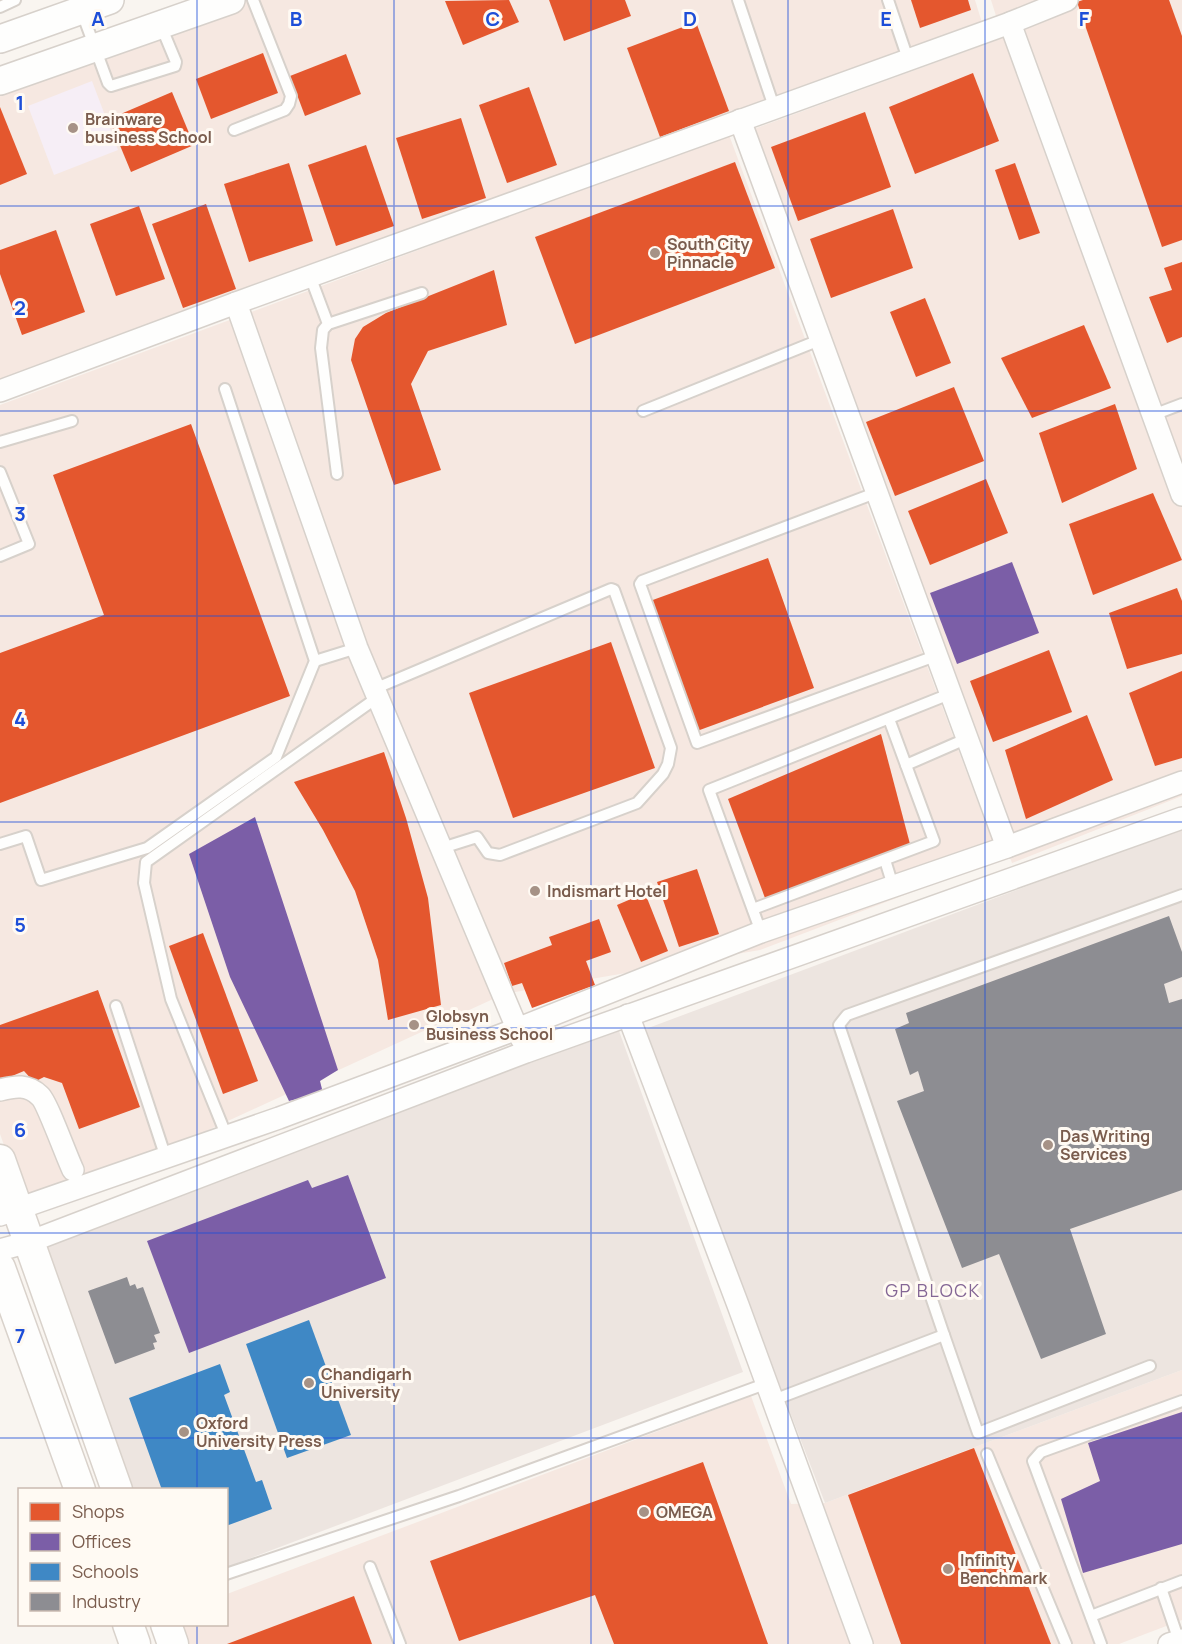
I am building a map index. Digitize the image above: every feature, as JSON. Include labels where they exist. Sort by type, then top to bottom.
[{"type":"main road","points":[[0,1160],[9,1212],[28,1242],[116,1488]]},
{"type":"main road","points":[[0,1268],[79,1488]]},
{"type":"main road","points":[[129,1626],[135,1644]]},
{"type":"main road","points":[[167,1626],[173,1644]]},
{"type":"street","points":[[0,39],[110,0]]},
{"type":"street","points":[[0,81],[231,0]]},
{"type":"street","points":[[0,392],[236,303],[1011,23],[1067,0]]},
{"type":"street","points":[[1011,23],[1182,495]]},
{"type":"street","points":[[740,120],[1007,847]]},
{"type":"street","points":[[236,303],[357,648],[526,1052]]},
{"type":"street","points":[[9,1212],[227,1137],[517,1029],[761,932],[1007,847],[1182,782]]},
{"type":"street","points":[[0,1250],[28,1242],[526,1052],[1182,818]]},
{"type":"street","points":[[628,1015],[738,1305],[862,1644]]},
{"type":"street","points":[[0,1090],[16,1086],[28,1088],[42,1096],[72,1170]]},
{"type":"lane","points":[[0,7],[15,0]]},
{"type":"lane","points":[[234,130],[285,110],[290,104],[291,96],[254,0]]},
{"type":"lane","points":[[738,0],[774,107]]},
{"type":"lane","points":[[888,0],[908,59]]},
{"type":"lane","points":[[81,10],[111,86],[172,67],[176,62],[160,24]]},
{"type":"lane","points":[[310,276],[327,324]]},
{"type":"lane","points":[[337,474],[321,348],[323,330],[327,324],[422,292]]},
{"type":"lane","points":[[643,411],[822,339]]},
{"type":"lane","points":[[0,844],[26,836],[41,880],[147,848],[276,757],[315,661],[225,389]]},
{"type":"lane","points":[[1153,415],[1182,404]]},
{"type":"lane","points":[[0,442],[72,421]]},
{"type":"lane","points":[[0,472],[29,544],[0,556]]},
{"type":"lane","points":[[878,492],[642,581],[640,584],[697,743],[938,655]]},
{"type":"lane","points":[[227,1137],[171,999],[144,883],[146,862],[376,693],[611,589],[614,590],[671,748],[668,764],[663,774],[637,803],[500,855],[488,853],[477,837],[442,848]]},
{"type":"lane","points":[[315,661],[357,648]]},
{"type":"lane","points":[[761,932],[709,790],[952,693]]},
{"type":"lane","points":[[753,909],[934,841],[889,719]]},
{"type":"lane","points":[[906,765],[968,738]]},
{"type":"lane","points":[[885,860],[893,886]]},
{"type":"lane","points":[[1150,1366],[978,1433],[839,1025],[847,1015],[1182,895]]},
{"type":"lane","points":[[116,1006],[166,1158]]},
{"type":"lane","points":[[228,1573],[944,1335]]},
{"type":"lane","points":[[1101,1644],[1034,1461],[1041,1452],[1182,1401]]},
{"type":"lane","points":[[987,1454],[1066,1644]]},
{"type":"lane","points":[[370,1567],[400,1644]]},
{"type":"lane","points":[[1091,1616],[1182,1581]]},
{"type":"lane","points":[[1161,1588],[1177,1641]]},
{"type":"shaded area","points":[[239,0],[975,0],[983,26],[0,385],[0,86]]},
{"type":"shaded area","points":[[991,0],[1182,0],[1182,796],[1012,863],[754,129],[1003,38]]},
{"type":"shaded area","name":"Brainware business School","points":[[92,81],[118,150],[54,175],[28,106]]},
{"type":"shaded area","points":[[729,135],[999,859],[760,950],[504,994],[28,1213],[0,1134],[0,405]]},
{"type":"shaded area","points":[[1182,828],[1182,1370],[825,1503],[643,1030]]},
{"type":"shaded area","points":[[619,1031],[743,1372],[228,1567],[228,1488],[129,1488],[29,1242]]},
{"type":"shaded area","points":[[1182,1370],[1182,1620],[1119,1644],[188,1644],[181,1626],[228,1626],[228,1594],[751,1396],[791,1504],[825,1503]]},
{"type":"building: Shops","points":[[509,0],[519,22],[463,45],[445,1]]},
{"type":"building: Shops","points":[[549,0],[625,0],[631,16],[564,41]]},
{"type":"building: Shops","points":[[911,0],[968,0],[971,10],[920,28]]},
{"type":"building: Shops","points":[[1083,0],[1169,0],[1182,36],[1182,240],[1162,247],[1077,2]]},
{"type":"building: Shops","points":[[696,22],[729,111],[660,137],[627,48]]},
{"type":"building: Shops","points":[[263,53],[278,93],[211,119],[196,79]]},
{"type":"building: Shops","points":[[346,54],[361,94],[305,116],[290,76]]},
{"type":"building: Shops","points":[[973,73],[999,141],[915,174],[889,107]]},
{"type":"building: Shops","points":[[529,87],[557,165],[507,183],[479,105]]},
{"type":"building: Shops","points":[[172,92],[194,145],[131,172],[109,119]]},
{"type":"building: Shops","points":[[0,107],[27,174],[0,185]]},
{"type":"building: Shops","points":[[865,112],[891,187],[798,221],[771,147]]},
{"type":"building: Shops","points":[[461,118],[486,198],[422,219],[396,138]]},
{"type":"building: Shops","points":[[366,145],[394,226],[336,246],[308,165]]},
{"type":"building: Shops","name":"South City Pinnacle","points":[[735,162],[775,268],[575,344],[535,237]]},
{"type":"building: Shops","points":[[289,163],[313,241],[249,262],[224,184]]},
{"type":"building: Shops","points":[[1015,163],[1040,233],[1019,240],[995,170]]},
{"type":"building: Shops","points":[[206,204],[236,289],[183,308],[152,224]]},
{"type":"building: Shops","points":[[139,206],[165,279],[116,296],[90,224]]},
{"type":"building: Shops","points":[[893,209],[913,268],[831,298],[810,239]]},
{"type":"building: Shops","points":[[56,230],[85,312],[22,335],[0,274],[0,250]]},
{"type":"building: Shops","points":[[1182,262],[1182,337],[1167,343],[1149,297],[1172,290],[1164,268]]},
{"type":"building: Shops","points":[[494,270],[507,325],[428,351],[411,384],[441,470],[394,485],[351,360],[355,339],[363,327],[386,313]]},
{"type":"building: Shops","points":[[925,298],[951,363],[916,377],[890,312]]},
{"type":"building: Shops","points":[[1084,325],[1111,388],[1032,418],[1001,358]]},
{"type":"building: Shops","points":[[954,387],[984,461],[895,496],[866,422]]},
{"type":"building: Shops","points":[[1115,404],[1137,469],[1062,503],[1039,433]]},
{"type":"building: Shops","points":[[191,424],[290,696],[0,803],[0,653],[104,615],[53,475]]},
{"type":"building: Shops","points":[[986,479],[1008,533],[930,565],[908,511]]},
{"type":"building: Shops","points":[[1153,493],[1182,560],[1093,595],[1069,524]]},
{"type":"building: Shops","points":[[768,558],[814,688],[697,731],[650,601]]},
{"type":"building: Shops","points":[[1177,588],[1182,601],[1182,654],[1127,669],[1109,613]]},
{"type":"building: Shops","points":[[611,642],[655,768],[513,818],[469,693]]},
{"type":"building: Shops","points":[[1049,650],[1072,712],[993,742],[970,681]]},
{"type":"building: Shops","points":[[1182,671],[1182,758],[1155,766],[1129,693]]},
{"type":"building: Shops","points":[[1087,715],[1113,780],[1026,819],[1005,750]]},
{"type":"building: Shops","points":[[881,734],[910,844],[765,898],[728,799]]},
{"type":"building: Shops","points":[[384,752],[406,818],[428,898],[441,1005],[388,1020],[378,960],[355,891],[323,830],[294,782]]},
{"type":"building: Shops","points":[[697,869],[719,934],[679,947],[657,882]]},
{"type":"building: Shops","points":[[645,893],[668,951],[641,962],[617,905]]},
{"type":"building: Shops","points":[[599,919],[611,952],[586,961],[595,985],[532,1008],[522,983],[512,986],[504,963],[552,945],[549,937]]},
{"type":"building: Shops","points":[[203,933],[258,1081],[223,1094],[169,946]]},
{"type":"building: Shops","points":[[98,990],[140,1107],[79,1129],[62,1083],[44,1077],[34,1082],[24,1071],[0,1081],[0,1025]]},
{"type":"building: Shops","name":"Infinity Benchmark","points":[[974,1448],[1051,1644],[901,1644],[848,1495]]},
{"type":"building: Shops","name":"OMEGA","points":[[703,1462],[768,1644],[614,1644],[595,1595],[459,1641],[430,1561]]},
{"type":"building: Shops","points":[[354,1596],[372,1644],[227,1644]]},
{"type":"building: Offices","points":[[1012,562],[1039,633],[957,664],[930,593]]},
{"type":"building: Offices","points":[[255,817],[338,1070],[320,1081],[323,1093],[289,1101],[230,977],[189,854]]},
{"type":"building: Offices","points":[[348,1175],[386,1278],[189,1353],[147,1241],[308,1180],[312,1188]]},
{"type":"building: Offices","points":[[1182,1412],[1182,1544],[1083,1573],[1061,1499],[1100,1481],[1088,1443]]},
{"type":"building: Schools","points":[[309,1320],[351,1435],[287,1458],[246,1344]]},
{"type":"building: Schools","points":[[220,1364],[230,1392],[224,1395],[256,1482],[262,1480],[272,1509],[228,1525],[228,1488],[161,1488],[129,1398]]},
{"type":"building: Industry","name":"Das Writing Services","points":[[1169,916],[1182,952],[1182,977],[1164,984],[1169,1003],[1182,999],[1182,1190],[1070,1229],[1106,1334],[1041,1359],[999,1254],[962,1268],[897,1101],[924,1091],[918,1071],[910,1075],[895,1029],[909,1023],[906,1013]]},
{"type":"building: Industry","points":[[127,1277],[130,1286],[135,1284],[137,1289],[143,1287],[160,1333],[154,1335],[157,1342],[153,1343],[155,1349],[115,1364],[88,1291]]},
{"type":"place","name":"Brainware business School","points":[[73,128]]},
{"type":"place","name":"South City Pinnacle","points":[[655,253]]},
{"type":"place","name":"Indismart Hotel","points":[[535,891]]},
{"type":"place","name":"Globsyn Business School","points":[[414,1025]]},
{"type":"place","name":"Das Writing Services","points":[[1048,1145]]},
{"type":"place","name":"Chandigarh University","points":[[309,1383]]},
{"type":"place","name":"Oxford University Press","points":[[184,1432]]},
{"type":"place","name":"OMEGA","points":[[644,1512]]},
{"type":"place","name":"Infinity Benchmark","points":[[948,1569]]},
{"type":"district","name":"GP BLOCK","points":[[933,1290]]}]
